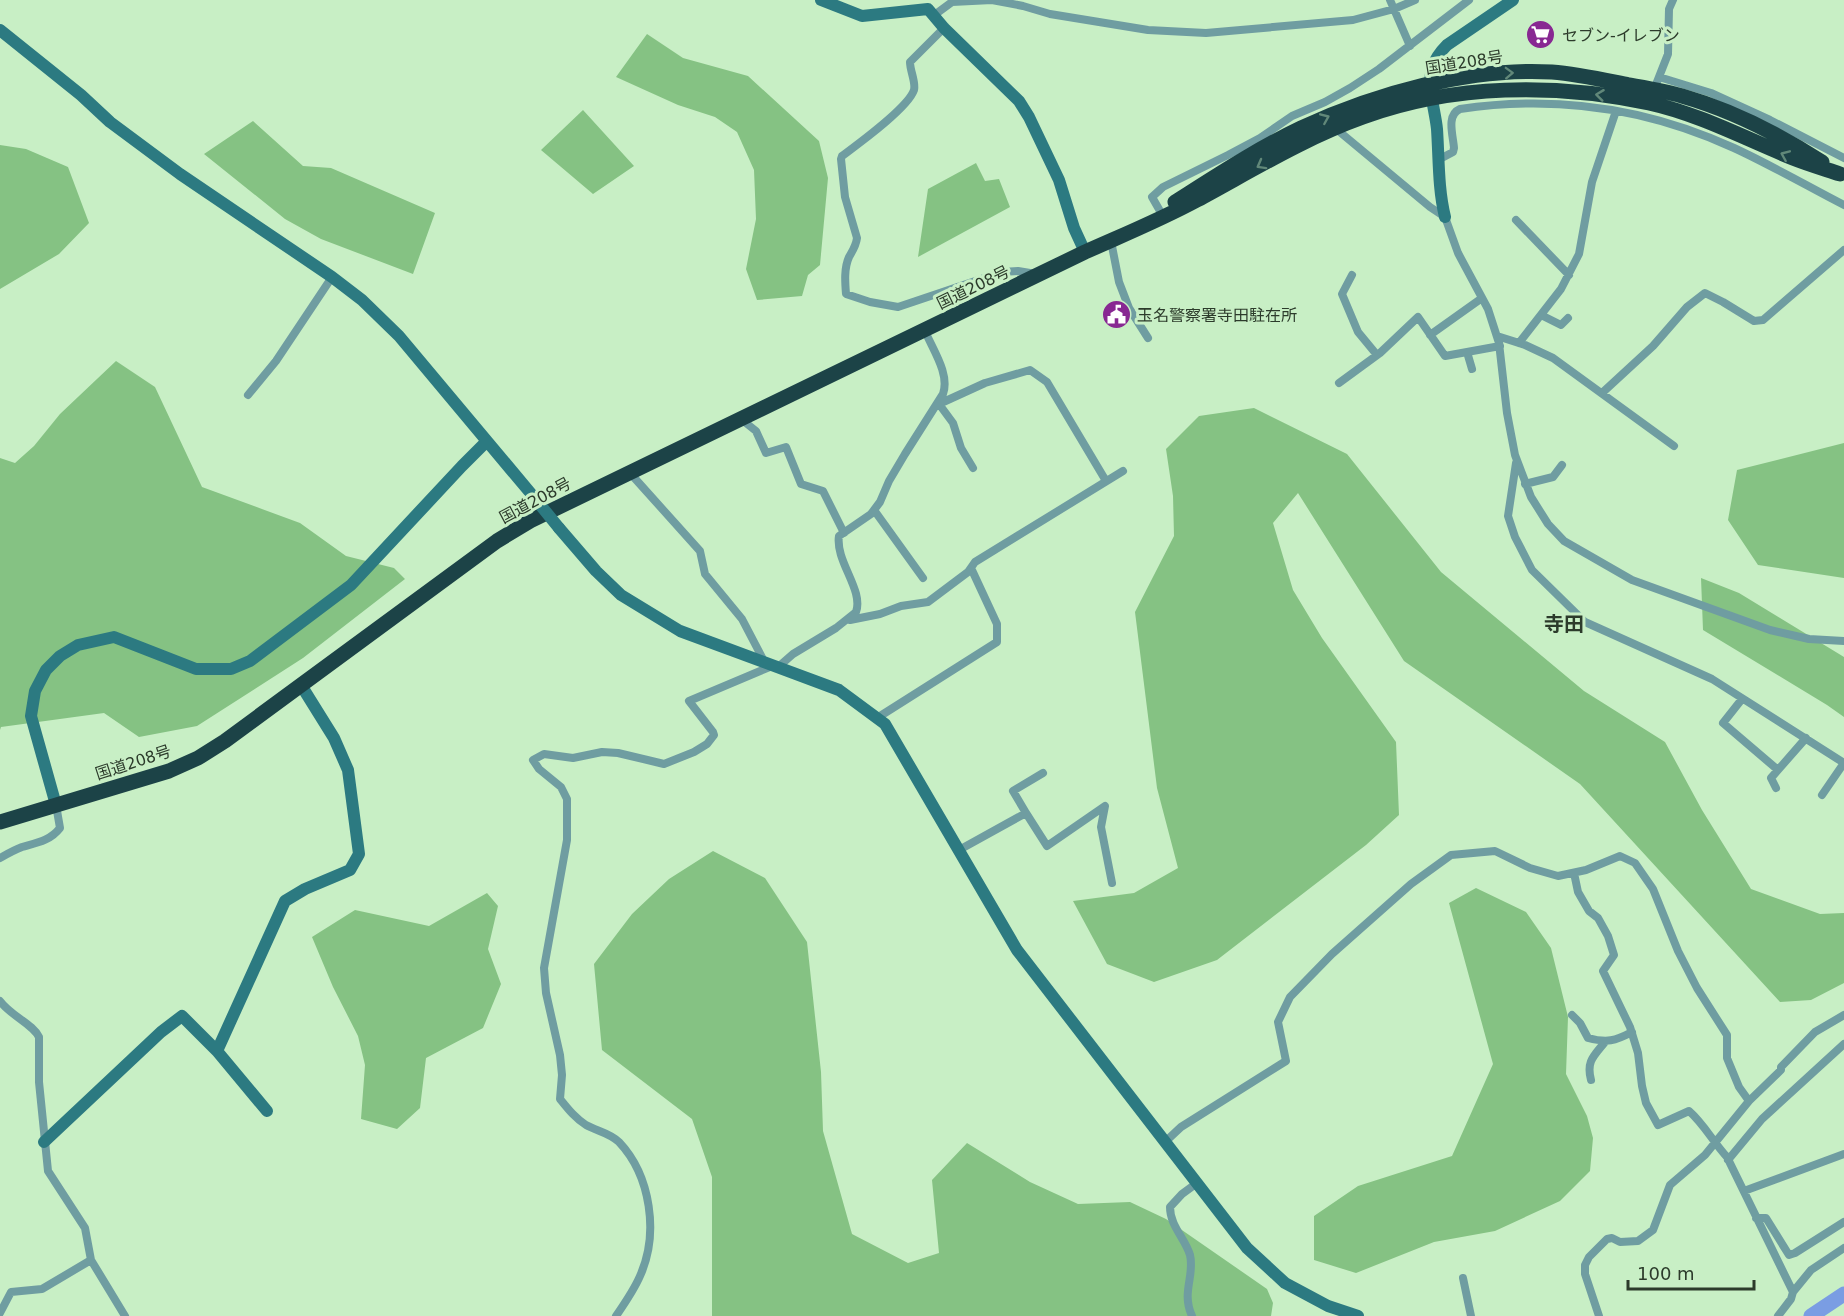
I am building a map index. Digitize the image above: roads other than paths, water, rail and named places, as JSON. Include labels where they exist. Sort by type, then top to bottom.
[{"type":"highway","name":"国道208号","points":[[0,822],[169,771],[198,758],[225,741],[497,541],[530,521],[1085,252],[1164,218],[1305,142],[1335,128],[1479,75],[1552,72],[1653,97],[1682,96],[1740,118],[1799,147],[1842,175]]},
{"type":"highway","name":"国道208号","points":[[1111,241],[1218,175],[1296,123],[1359,104],[1431,92]]},
{"type":"street","points":[[821,0],[862,16],[929,10],[952,2],[992,0],[1050,14],[1148,30],[1206,33],[1353,20],[1394,9],[1415,0]]},
{"type":"street","points":[[929,10],[944,0]]},
{"type":"street","points":[[1390,0],[1410,46]]},
{"type":"street","points":[[1296,123],[1410,46],[1469,0]]},
{"type":"street","points":[[1653,97],[1668,54],[1670,9],[1673,0]]},
{"type":"street","points":[[1507,1],[1440,52],[1432,68],[1431,92],[1437,130],[1440,199],[1458,254],[1482,298],[1500,346],[1507,413],[1516,460],[1525,484],[1548,524],[1564,541],[1632,580],[1770,630],[1809,639],[1844,641]]},
{"type":"street","points":[[929,10],[944,28],[1019,101],[1059,180],[1074,228],[1085,252]]},
{"type":"street","points":[[944,28],[910,62],[915,86],[910,97],[879,128],[842,156],[844,197],[857,238],[848,262],[845,280],[846,294],[870,302],[898,307],[1002,272],[1018,271],[1039,275]]},
{"type":"street","points":[[0,30],[81,95],[110,122],[180,174],[332,277],[362,300],[399,336],[559,528],[596,571],[621,595],[680,631],[839,690],[885,724],[1017,950],[1247,1248],[1285,1283],[1340,1313],[1358,1316]]},
{"type":"street","points":[[1438,160],[1453,152],[1452,116],[1460,109],[1523,102],[1591,106],[1616,111],[1653,97],[1711,93],[1844,158]]},
{"type":"street","points":[[1653,97],[1693,131],[1735,148],[1844,205]]},
{"type":"street","points":[[1520,343],[1569,275],[1578,254],[1592,182],[1616,111]]},
{"type":"street","points":[[1335,128],[1445,217]]},
{"type":"street","points":[[1516,220],[1569,275]]},
{"type":"street","points":[[1111,241],[1119,282],[1130,308],[1148,338]]},
{"type":"street","points":[[1602,393],[1653,346],[1687,307],[1705,293],[1754,321],[1763,320],[1844,250]]},
{"type":"street","points":[[1352,275],[1342,294],[1358,332],[1377,355]]},
{"type":"street","points":[[248,395],[276,361],[332,277]]},
{"type":"street","points":[[1430,335],[1482,298]]},
{"type":"street","points":[[1541,315],[1561,325],[1568,318]]},
{"type":"street","points":[[1339,383],[1377,355],[1418,317],[1445,356],[1500,346]]},
{"type":"street","points":[[616,1316],[640,1275],[650,1239],[650,1215],[637,1168],[619,1142],[611,1135],[586,1125],[571,1113],[560,1099],[562,1075],[560,1055],[546,993],[544,968],[567,840],[567,799],[561,787],[539,769],[533,760],[544,754],[573,758],[602,752],[618,753],[664,764],[680,759],[706,744],[714,735],[689,701],[771,666],[854,615],[858,607],[838,543],[839,536],[874,510],[880,502],[889,481],[939,404],[946,387],[925,331]]},
{"type":"street","points":[[1497,336],[1520,343],[1553,358],[1674,446]]},
{"type":"street","points":[[1467,352],[1472,369]]},
{"type":"street","points":[[939,404],[985,383],[1030,370],[1047,382],[1106,481]]},
{"type":"street","points":[[939,404],[953,423],[961,448],[973,468]]},
{"type":"street","points":[[741,419],[756,431],[766,453],[786,447],[801,484],[824,491],[844,533]]},
{"type":"street","points":[[0,858],[19,848],[41,842],[60,828],[56,805],[31,716],[35,691],[46,670],[60,656],[78,645],[114,637],[196,669],[231,669],[250,661],[351,585],[486,442]]},
{"type":"street","points":[[1516,460],[1508,516],[1515,537],[1532,570],[1585,622],[1712,679],[1844,763],[1822,795]]},
{"type":"street","points":[[1525,484],[1553,477],[1562,465]]},
{"type":"street","points":[[847,620],[880,614],[901,606],[928,602],[968,572],[975,562],[1123,471]]},
{"type":"street","points":[[630,473],[700,551],[705,574],[742,619],[771,666]]},
{"type":"street","points":[[874,510],[923,578]]},
{"type":"street","points":[[877,718],[998,642],[997,624],[971,568]]},
{"type":"street","points":[[217,1052],[285,901],[305,889],[350,870],[359,854],[348,770],[334,738],[301,685]]},
{"type":"street","points":[[1742,699],[1723,723],[1778,770]]},
{"type":"street","points":[[1776,788],[1771,778],[1806,738]]},
{"type":"street","points":[[1043,773],[1013,791],[1026,813],[1047,846],[1105,806],[1101,827],[1112,883]]},
{"type":"street","points":[[959,850],[1026,813]]},
{"type":"street","points":[[1165,1142],[1181,1127],[1286,1061],[1278,1022],[1290,997],[1332,954],[1411,884],[1451,855],[1495,851],[1530,868],[1558,876],[1574,873],[1620,856],[1635,863],[1653,890],[1678,951],[1697,988],[1727,1035],[1727,1058],[1739,1087],[1749,1101]]},
{"type":"street","points":[[1574,873],[1578,892],[1589,911],[1598,918],[1608,936],[1614,955],[1603,971],[1632,1032],[1638,1053],[1646,1103],[1658,1125],[1689,1111],[1699,1119],[1728,1160],[1792,1292]]},
{"type":"street","points":[[0,1001],[15,1017],[36,1030],[39,1037],[39,1082],[48,1171],[85,1228],[91,1260],[125,1316]]},
{"type":"street","points":[[1572,1015],[1580,1023],[1588,1038],[1605,1042],[1632,1032]]},
{"type":"street","points":[[1599,1316],[1585,1274],[1585,1265],[1589,1257],[1607,1239],[1612,1238],[1620,1242],[1638,1241],[1653,1230],[1670,1185],[1715,1144],[1749,1101],[1815,1032],[1844,1015]]},
{"type":"street","points":[[44,1142],[161,1032],[182,1016],[217,1052],[267,1111]]},
{"type":"street","points":[[1591,1080],[1588,1069],[1591,1060],[1605,1042]]},
{"type":"street","points":[[1728,1160],[1762,1119],[1844,1044]]},
{"type":"street","points":[[1744,1191],[1844,1154]]},
{"type":"street","points":[[1192,1316],[1188,1307],[1187,1286],[1191,1267],[1189,1254],[1170,1218],[1170,1207],[1197,1183]]},
{"type":"street","points":[[1756,1218],[1766,1218],[1789,1255],[1844,1222]]},
{"type":"street","points":[[1778,1316],[1791,1299],[1792,1292],[1811,1270],[1844,1248]]},
{"type":"street","points":[[0,1312],[11,1292],[42,1289],[91,1260]]},
{"type":"street","points":[[1463,1278],[1471,1316]]},
{"type":"waterway","points":[[1811,1316],[1844,1294]]},
{"type":"place","name":"セブン-イレブン","points":[[1541,35]]},
{"type":"place","name":"玉名警察署寺田駐在所","points":[[1116,315]]},
{"type":"district","name":"寺田","points":[[1564,624]]}]
